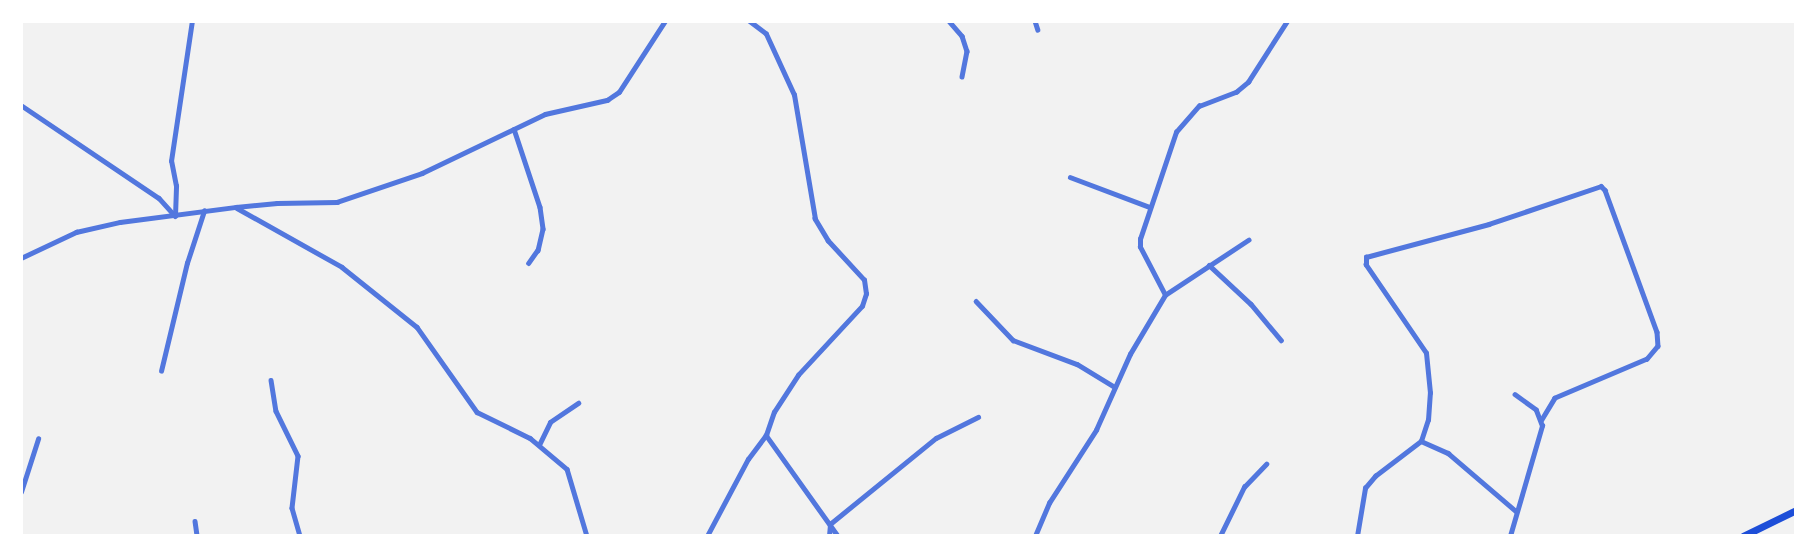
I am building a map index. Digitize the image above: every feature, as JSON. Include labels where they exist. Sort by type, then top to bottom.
[{"type":"main road","points":[[1742,536],[1796,510]]},
{"type":"street","points":[[175,216],[176,186],[171,161],[192,21]]},
{"type":"street","points":[[21,258],[76,232],[120,222],[277,203],[337,202],[422,173],[545,114],[607,100],[619,92],[665,21]]},
{"type":"street","points":[[707,536],[748,459],[766,435],[774,412],[798,375],[862,306],[866,295],[864,280],[828,241],[815,219],[794,95],[766,34],[749,21]]},
{"type":"street","points":[[948,21],[962,36],[967,51],[962,77]]},
{"type":"street","points":[[1035,21],[1038,30]]},
{"type":"street","points":[[1165,295],[1140,247],[1142,226],[1176,132],[1188,115],[1210,99],[1236,92],[1248,82],[1287,21]]},
{"type":"street","points":[[21,105],[159,198],[175,216]]},
{"type":"street","points":[[514,129],[540,206],[543,229],[538,250],[529,263]]},
{"type":"street","points":[[1070,177],[1150,207]]},
{"type":"street","points":[[1357,536],[1365,488],[1375,476],[1421,441],[1428,420],[1430,393],[1426,353],[1366,265],[1366,257],[1489,225],[1601,186],[1605,190],[1657,332],[1658,346],[1647,359],[1555,398],[1542,420],[1531,470],[1510,536]]},
{"type":"street","points":[[236,208],[342,267],[382,296],[417,327],[477,412],[539,445],[567,469],[587,536]]},
{"type":"street","points":[[161,371],[187,263],[204,211]]},
{"type":"street","points":[[1035,536],[1049,503],[1096,430],[1130,354],[1165,295],[1248,240]]},
{"type":"street","points":[[1209,265],[1251,304],[1281,340]]},
{"type":"street","points":[[976,301],[1013,340],[1077,364],[1115,388]]},
{"type":"street","points":[[271,380],[276,411],[298,456],[292,508],[300,536]]},
{"type":"street","points":[[1515,395],[1536,410],[1542,420]]},
{"type":"street","points":[[539,445],[550,422],[578,403]]},
{"type":"street","points":[[829,536],[830,524],[936,438],[978,417]]},
{"type":"street","points":[[766,435],[838,536]]},
{"type":"street","points":[[21,492],[38,439]]},
{"type":"street","points":[[1421,441],[1448,453],[1516,511]]},
{"type":"street","points":[[1220,536],[1244,487],[1266,464]]},
{"type":"street","points":[[195,521],[197,536]]}]
